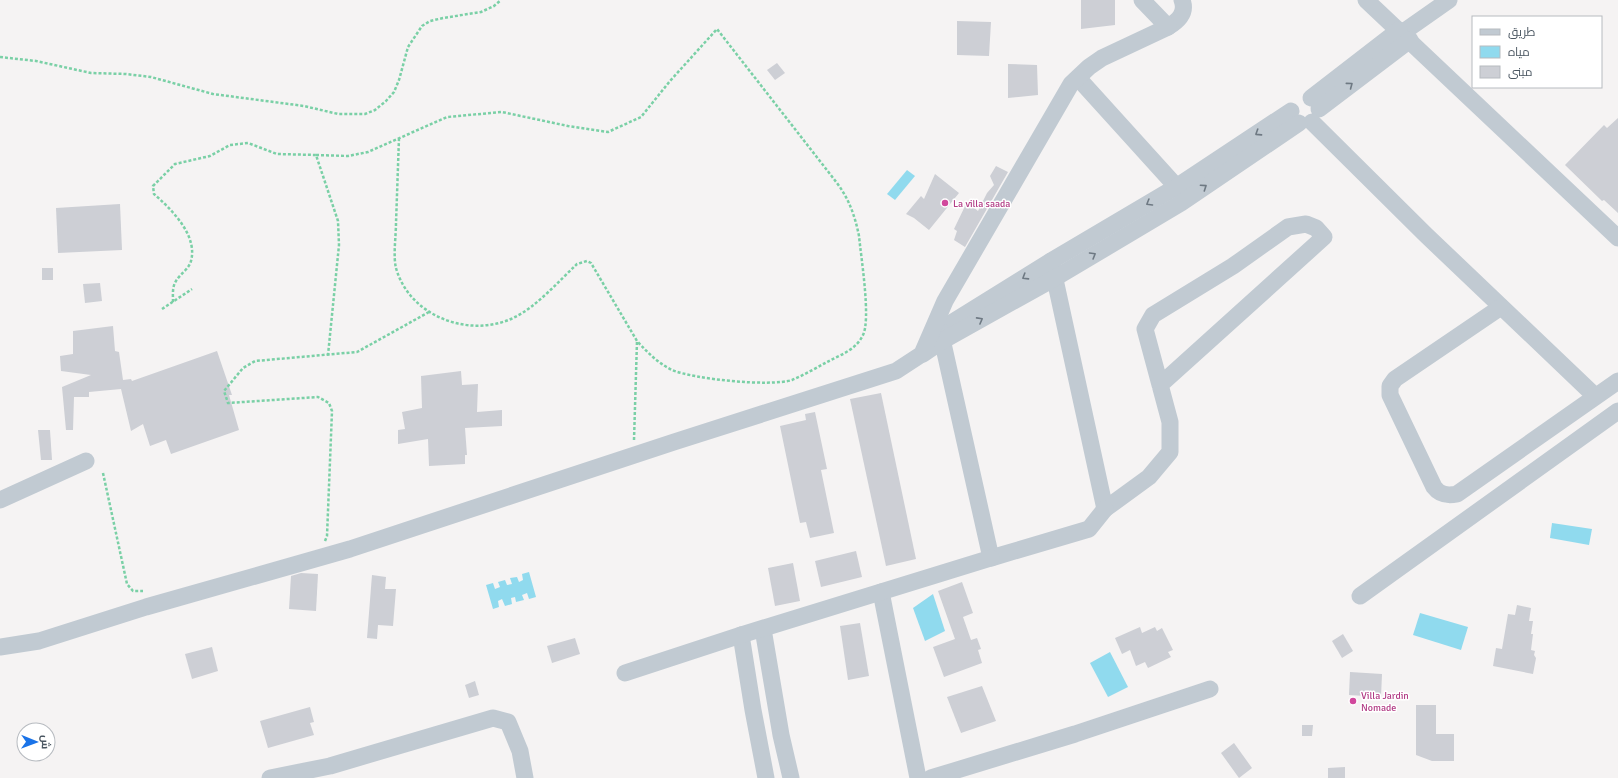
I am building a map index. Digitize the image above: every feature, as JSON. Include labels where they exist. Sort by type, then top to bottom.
[{"type":"street","points":[[1142,0],[1168,27]]},
{"type":"street","points":[[991,558],[938,334],[945,301],[1071,84],[1089,67],[1102,58],[1168,27],[1184,12],[1182,0]]},
{"type":"street","points":[[1366,0],[1618,238]]},
{"type":"street","points":[[938,334],[1055,278],[1182,192],[1306,113],[1449,0]]},
{"type":"street","points":[[1078,78],[1182,192]]},
{"type":"street","points":[[1306,113],[1426,235],[1595,396]]},
{"type":"street","points":[[0,646],[39,641],[146,607],[350,549],[634,455],[896,371],[922,354],[938,334],[1051,261],[1182,192]]},
{"type":"street","points":[[625,673],[881,592],[1088,529],[1106,509],[1149,477],[1170,452],[1170,422],[1144,329],[1153,315],[1233,266],[1288,227],[1306,224],[1316,228],[1324,237],[1160,385]]},
{"type":"street","points":[[1051,261],[1106,509]]},
{"type":"street","points":[[1501,307],[1395,379],[1390,386],[1390,395],[1437,491],[1446,495],[1457,494],[1618,381]]},
{"type":"street","points":[[1360,596],[1618,411]]},
{"type":"street","points":[[0,500],[86,461]]},
{"type":"street","points":[[881,592],[918,778]]},
{"type":"street","points":[[763,629],[775,701],[791,778]]},
{"type":"street","points":[[741,636],[766,778]]},
{"type":"street","points":[[931,778],[1075,734],[1210,689]]},
{"type":"street","points":[[753,710],[775,701]]},
{"type":"street","points":[[270,778],[330,766],[493,718],[508,722],[520,751],[525,778]]},
{"type":"path","points":[[0,57],[36,60],[91,73],[126,74],[151,77],[214,94],[304,106],[338,114],[365,114],[375,110],[394,92],[399,80],[408,47],[422,26],[430,21],[481,12],[494,6],[501,0]]},
{"type":"path","points":[[173,302],[173,291],[176,281],[191,261],[191,246],[183,224],[172,210],[154,194],[153,186],[175,164],[210,156],[230,145],[248,143],[277,154],[348,156],[368,152],[399,138],[447,117],[502,112],[568,126],[608,132],[641,117],[674,76],[717,29],[848,199],[859,236],[866,319],[865,327],[860,340],[850,350],[792,380],[777,382],[750,382],[692,376],[662,364],[647,352],[637,341],[591,263],[587,261],[577,264],[531,307],[507,321],[490,325],[474,326],[447,321],[429,312],[418,304],[396,268],[395,242],[399,138]]},
{"type":"path","points":[[316,155],[338,221],[339,245],[328,355]]},
{"type":"path","points":[[162,309],[192,289]]},
{"type":"path","points":[[324,543],[327,536],[332,411],[329,403],[318,397],[228,403],[224,391],[243,368],[255,361],[362,351],[429,312]]},
{"type":"path","points":[[634,455],[637,341]]},
{"type":"path","points":[[103,474],[127,584],[133,590],[144,591]]},
{"type":"water","points":[[907,170],[915,176],[895,200],[887,194]]},
{"type":"water","points":[[1552,523],[1592,529],[1589,545],[1550,538]]},
{"type":"water","points":[[529,572],[536,597],[529,599],[527,593],[522,595],[524,600],[516,602],[515,597],[511,598],[512,604],[505,606],[502,599],[498,601],[499,607],[493,609],[486,585],[493,583],[495,589],[500,587],[498,582],[505,580],[507,585],[512,584],[510,578],[517,577],[519,582],[523,580],[522,574]]},
{"type":"water","points":[[933,594],[945,631],[925,641],[913,608]]},
{"type":"water","points":[[1420,613],[1468,627],[1461,650],[1413,635]]},
{"type":"water","points":[[1110,652],[1128,687],[1108,697],[1090,663]]},
{"type":"building","points":[[1081,0],[1115,0],[1115,25],[1081,29]]},
{"type":"building","points":[[957,21],[991,22],[989,56],[957,55]]},
{"type":"building","points":[[777,63],[785,73],[775,80],[767,70]]},
{"type":"building","points":[[1008,64],[1037,65],[1038,95],[1008,98]]},
{"type":"building","points":[[1618,118],[1618,213],[1604,200],[1602,201],[1565,165],[1604,125],[1607,128]]},
{"type":"building","points":[[996,166],[1008,172],[965,247],[954,240],[957,231],[954,229],[967,202],[978,211],[987,193],[994,185],[990,176]]},
{"type":"building","points":[[935,174],[959,193],[929,230],[914,218],[906,214],[921,196],[924,199]]},
{"type":"building","points":[[120,204],[122,250],[58,253],[56,208]]},
{"type":"building","points":[[42,268],[53,268],[53,280],[42,280]]},
{"type":"building","points":[[100,283],[102,301],[85,303],[83,284]]},
{"type":"building","points":[[113,326],[115,351],[119,352],[123,380],[131,379],[132,381],[217,351],[232,395],[229,395],[239,430],[171,454],[166,440],[150,446],[143,424],[131,431],[121,389],[89,392],[89,397],[74,397],[73,430],[66,430],[62,387],[91,375],[61,371],[60,356],[73,354],[73,331]]},
{"type":"building","points":[[461,371],[462,385],[478,384],[477,412],[502,410],[502,426],[465,428],[467,455],[465,455],[465,464],[429,466],[428,439],[398,444],[398,430],[405,429],[402,412],[422,408],[421,376]]},
{"type":"building","points":[[881,393],[916,559],[886,566],[850,399]]},
{"type":"building","points":[[815,412],[827,469],[821,470],[834,533],[810,538],[806,522],[800,523],[780,426],[806,420],[805,414]]},
{"type":"building","points":[[38,430],[50,430],[52,460],[41,460]]},
{"type":"building","points":[[856,551],[862,577],[821,587],[815,561]]},
{"type":"building","points":[[793,563],[800,601],[775,606],[768,568]]},
{"type":"building","points":[[301,573],[318,574],[316,611],[289,609],[291,576]]},
{"type":"building","points":[[372,575],[386,577],[385,589],[396,589],[393,626],[378,625],[377,639],[367,638]]},
{"type":"building","points":[[962,582],[973,613],[963,617],[971,640],[977,638],[981,649],[978,650],[982,663],[944,677],[933,647],[955,639],[938,591]]},
{"type":"building","points":[[1517,605],[1531,608],[1529,621],[1533,621],[1531,634],[1533,634],[1531,650],[1535,651],[1534,655],[1536,658],[1533,674],[1493,666],[1496,648],[1502,649],[1508,614],[1515,615]]},
{"type":"building","points":[[860,623],[869,676],[848,680],[840,626]]},
{"type":"building","points":[[1140,627],[1142,633],[1155,627],[1157,631],[1162,628],[1173,650],[1168,652],[1171,657],[1148,668],[1145,662],[1136,666],[1130,650],[1122,654],[1115,638]]},
{"type":"building","points":[[1343,634],[1353,651],[1342,658],[1332,641]]},
{"type":"building","points":[[575,638],[580,654],[552,663],[547,646]]},
{"type":"building","points":[[212,647],[218,671],[192,679],[185,654]]},
{"type":"building","points":[[1350,672],[1382,674],[1381,697],[1349,695]]},
{"type":"building","points":[[475,681],[479,695],[469,698],[465,685]]},
{"type":"building","points":[[982,686],[996,721],[961,733],[947,697]]},
{"type":"building","points":[[1416,705],[1436,705],[1436,734],[1454,734],[1454,761],[1432,761],[1416,755]]},
{"type":"building","points":[[310,707],[314,722],[310,723],[314,735],[268,748],[260,721]]},
{"type":"building","points":[[1302,725],[1313,725],[1312,736],[1302,736]]},
{"type":"building","points":[[1234,743],[1252,768],[1239,778],[1221,753]]},
{"type":"building","points":[[1345,767],[1345,778],[1328,778],[1328,768]]},
{"type":"place","name":"La villa saada","points":[[945,203]]},
{"type":"place","name":"Villa Jardin Nomade","points":[[1353,701]]}]
